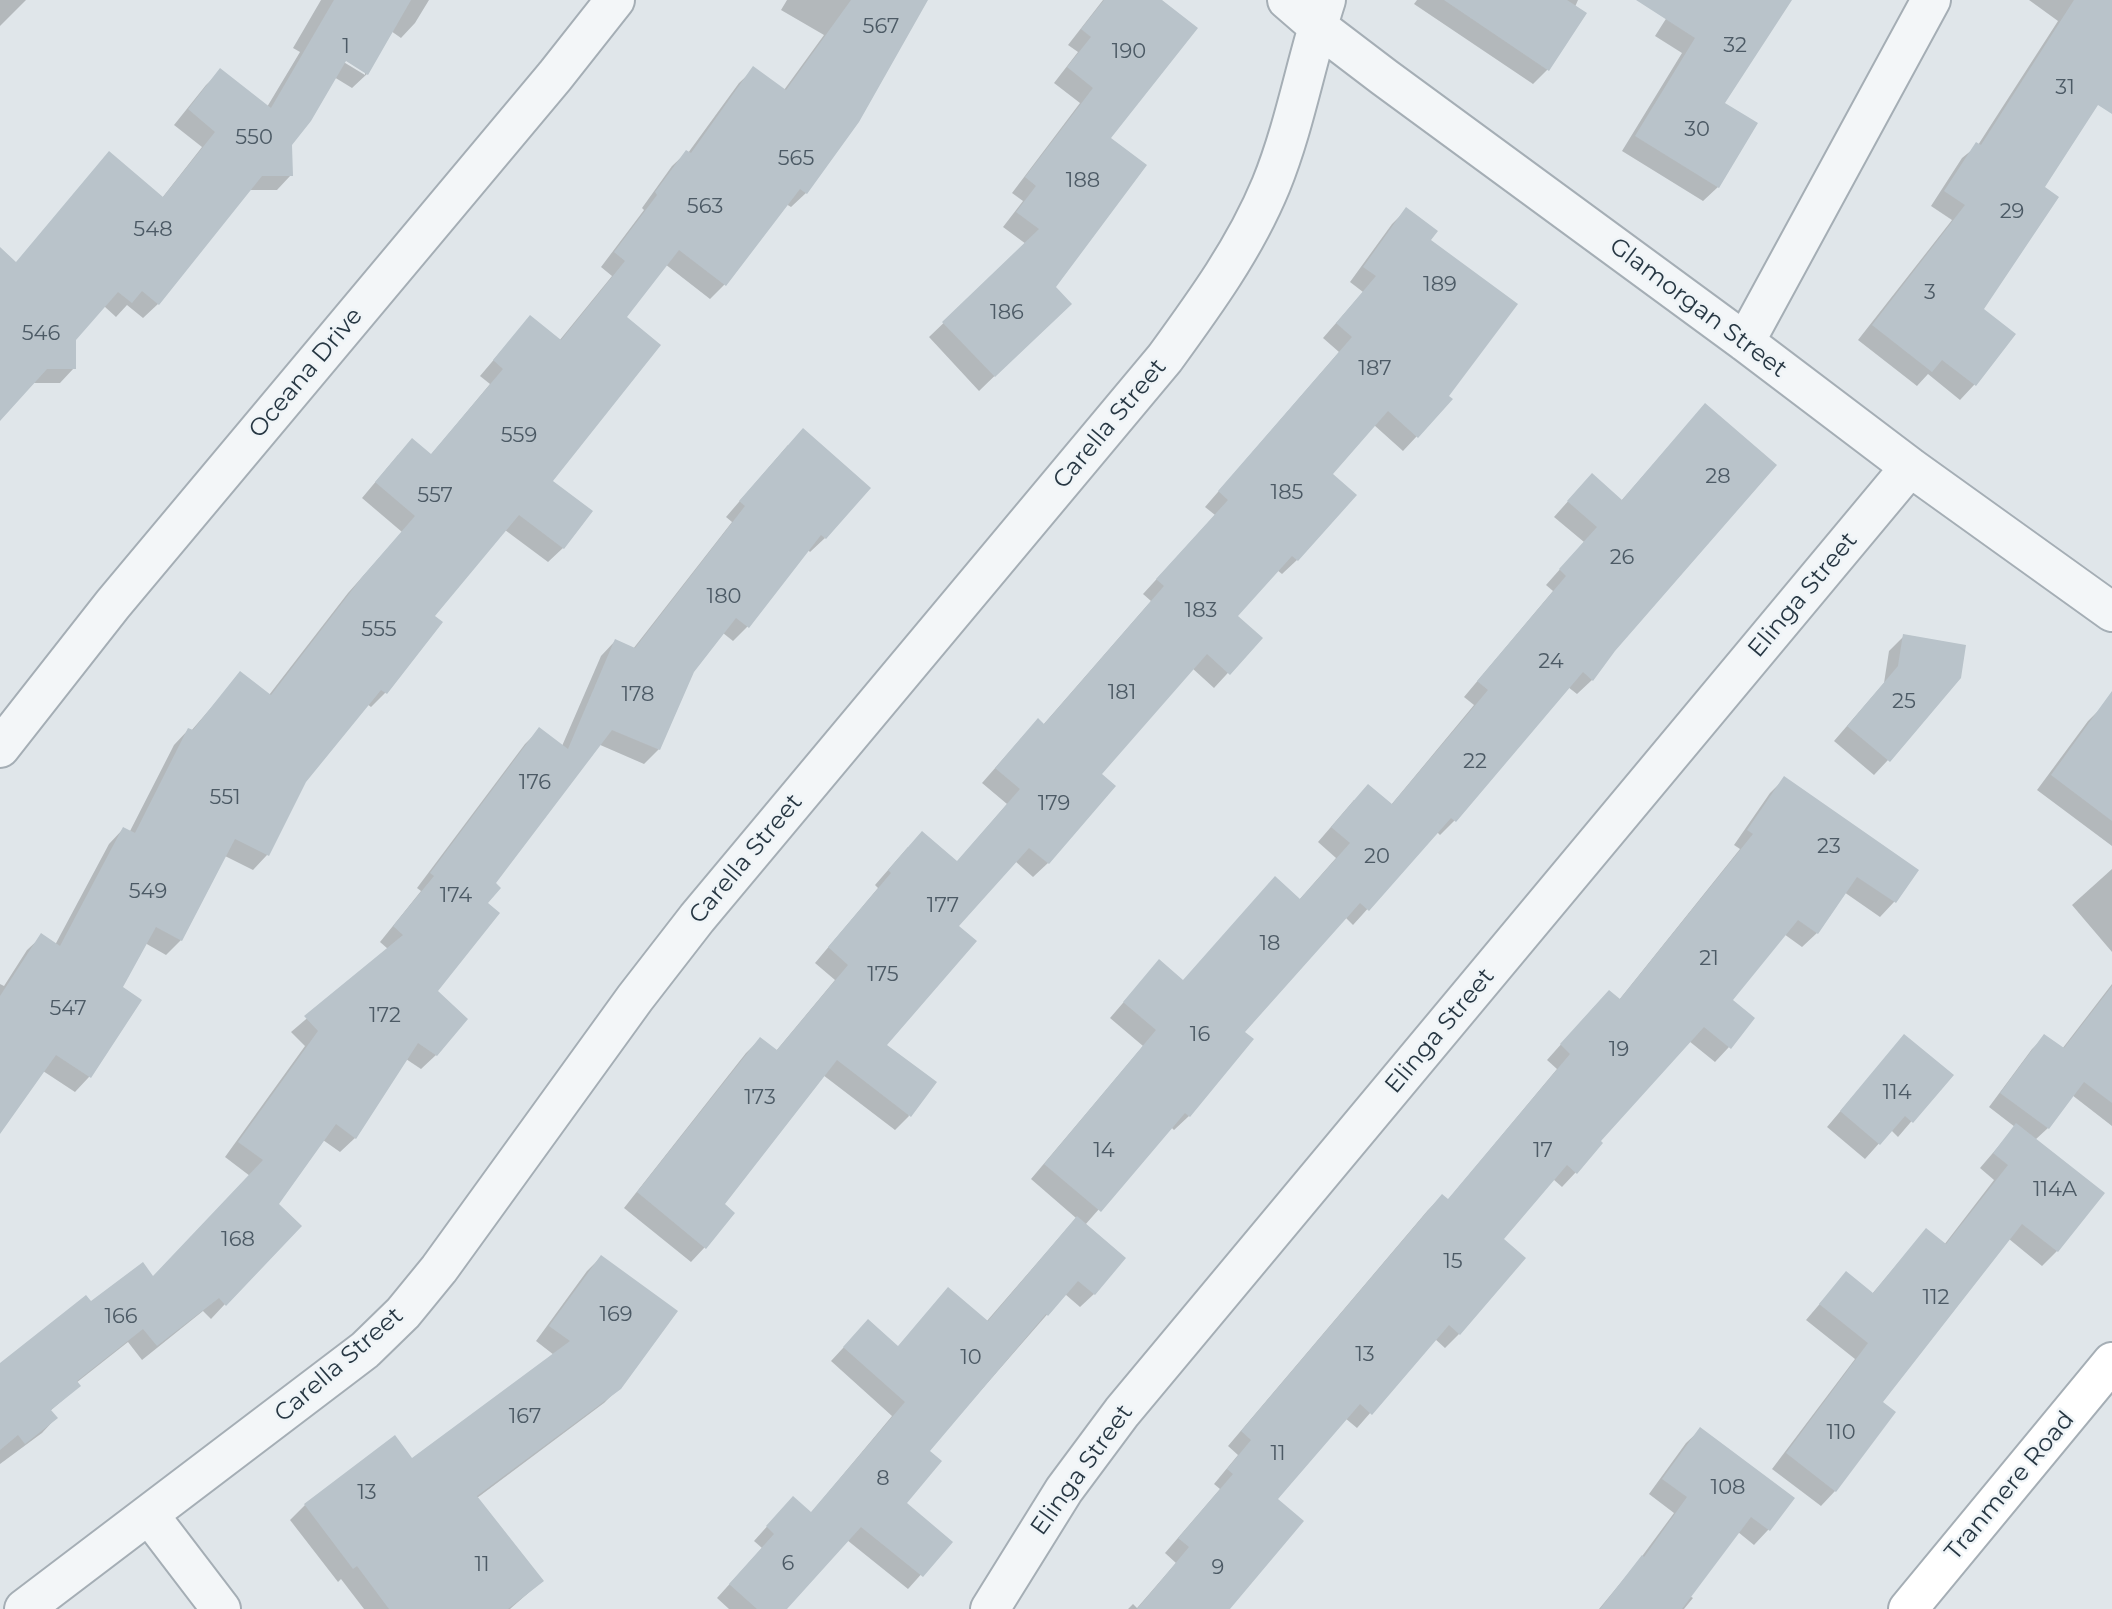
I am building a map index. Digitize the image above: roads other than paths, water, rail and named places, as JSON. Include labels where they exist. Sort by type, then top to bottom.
[{"type":"street","name":"Oceana Drive","points":[[0,748],[113,604],[555,76],[615,0]]},
{"type":"street","name":"Glamorgan Street","points":[[1287,0],[1321,13],[1910,467],[2112,612]]},
{"type":"street","points":[[1745,342],[1931,0]]},
{"type":"street","name":"Carella Street","points":[[24,1609],[150,1516],[365,1350],[403,1313],[439,1269],[696,918],[1165,358],[1210,296],[1248,236],[1272,184],[1321,13]]},
{"type":"street","name":"Elinga Street","points":[[990,1609],[1064,1490],[1122,1412],[1910,467]]},
{"type":"street","name":"Tranmere Road","points":[[1908,1609],[2112,1362]]},
{"type":"street","points":[[150,1516],[221,1609]]}]
